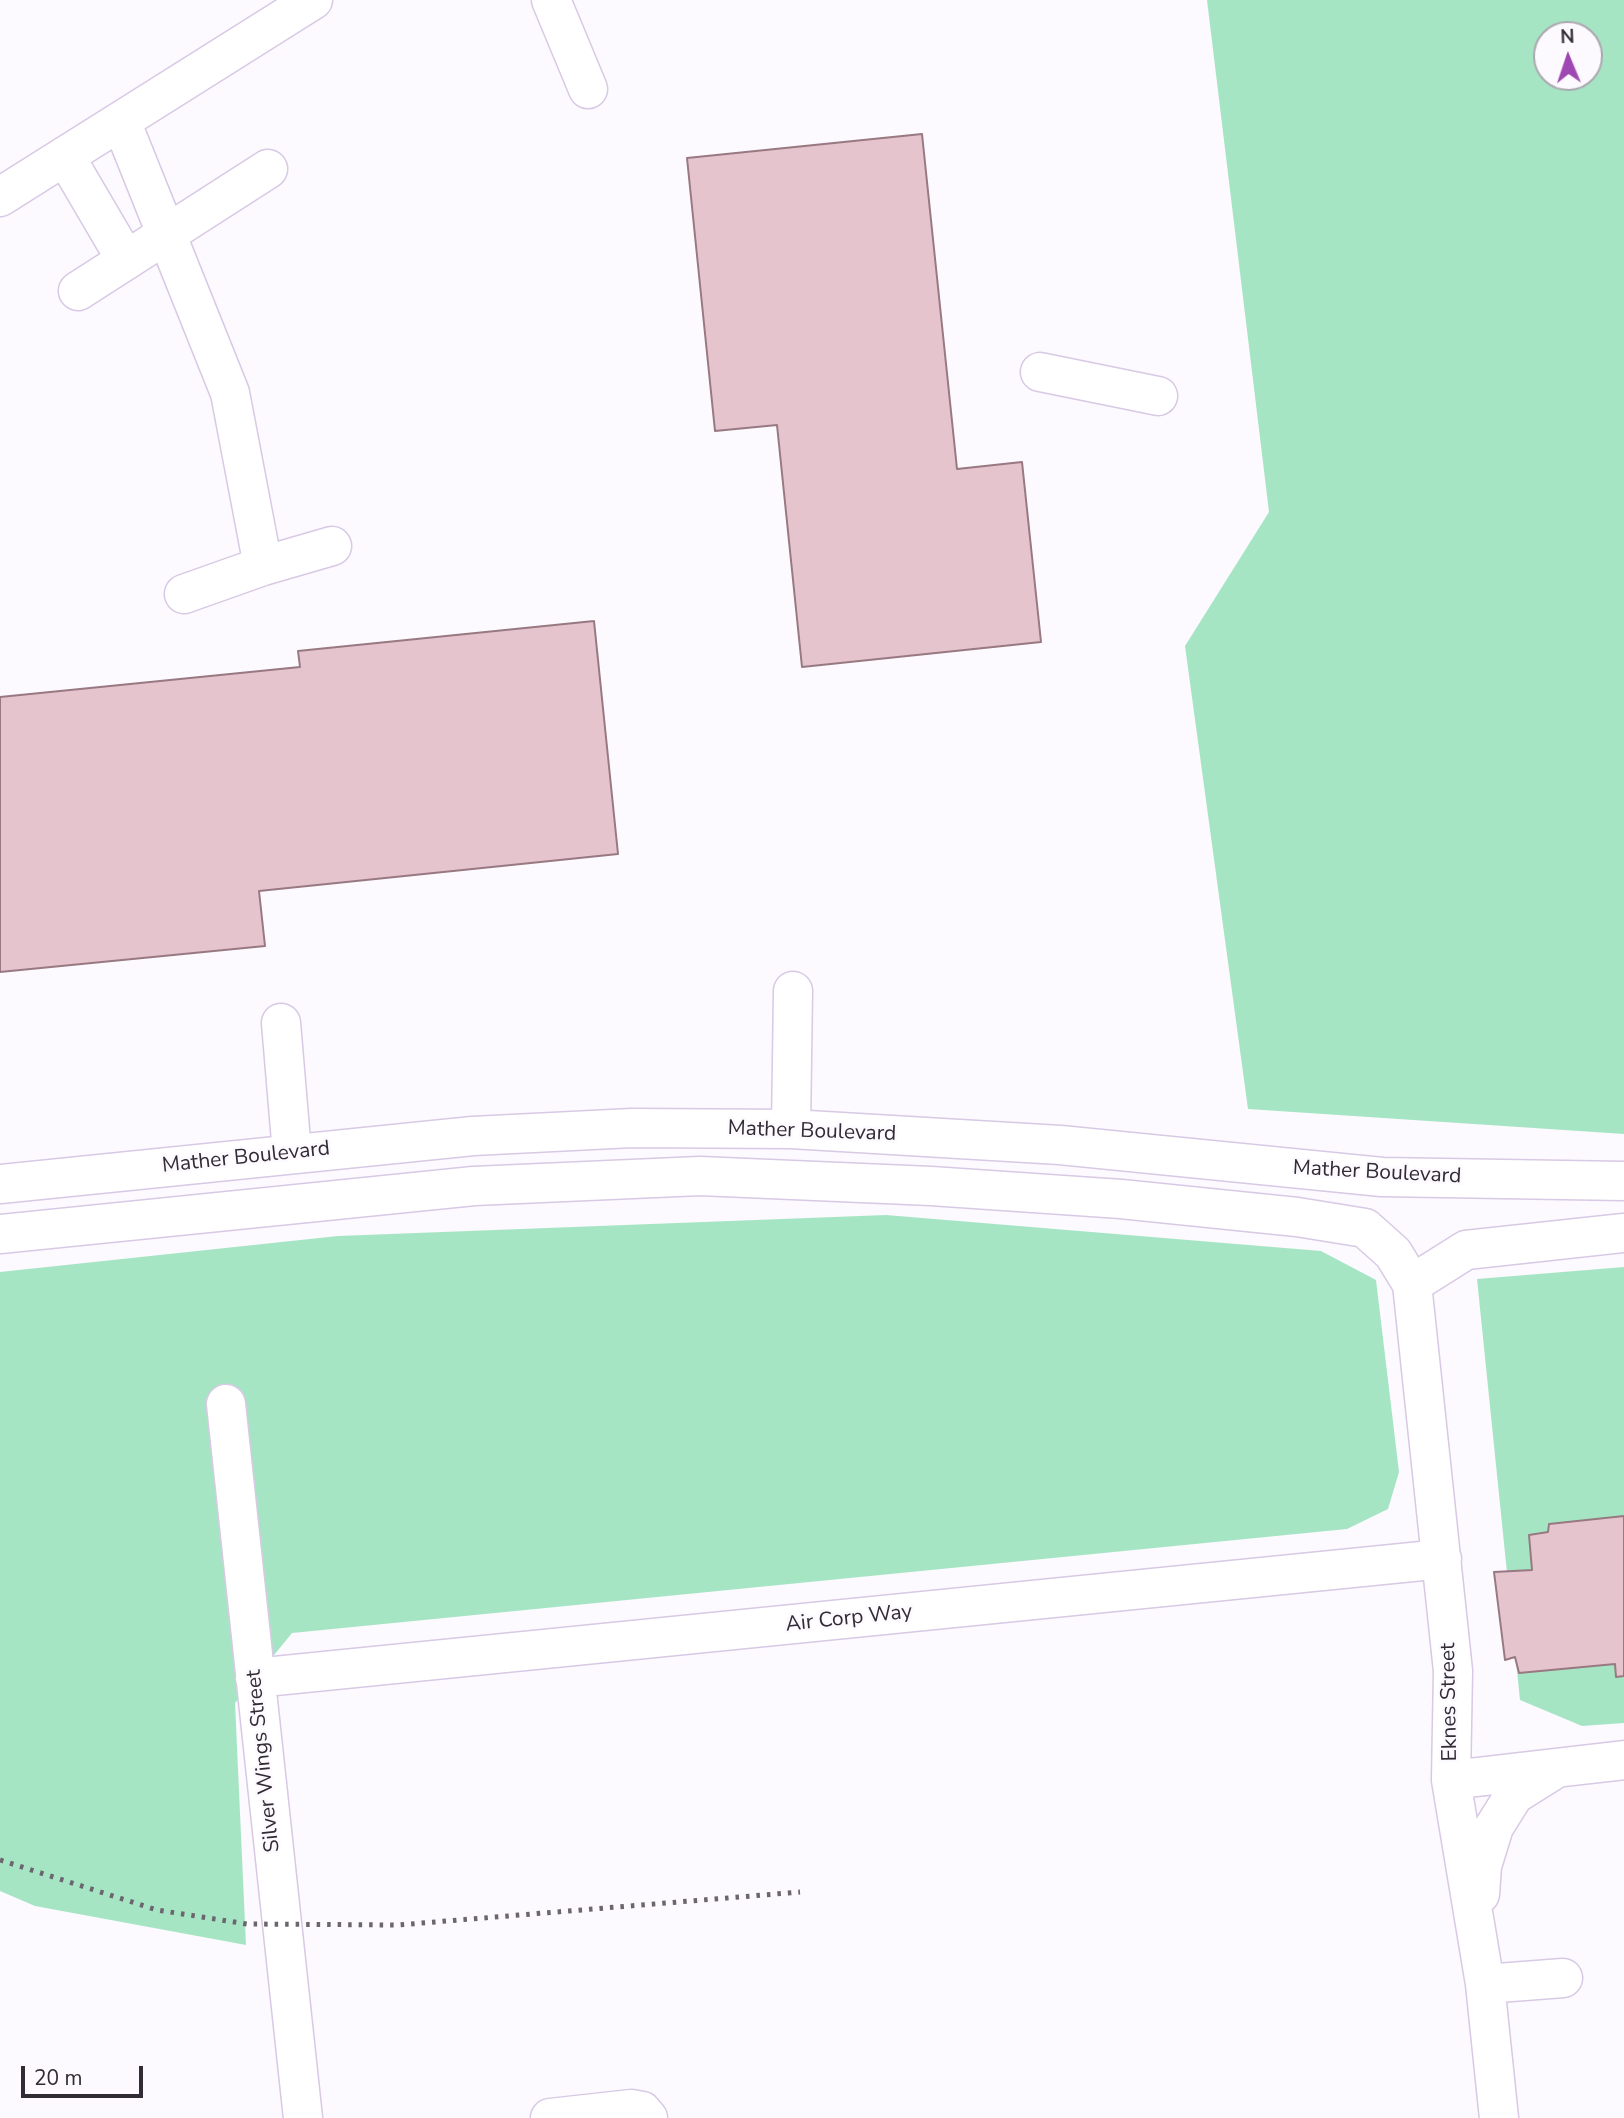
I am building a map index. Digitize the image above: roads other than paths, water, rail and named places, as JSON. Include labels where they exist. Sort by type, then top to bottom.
[{"type":"street","points":[[0,197],[313,0]]},
{"type":"street","points":[[551,0],[588,89]]},
{"type":"street","points":[[121,121],[230,393],[263,566]]},
{"type":"street","points":[[65,156],[126,260]]},
{"type":"street","points":[[78,291],[268,169]]},
{"type":"street","points":[[1040,372],[1158,396]]},
{"type":"street","points":[[184,594],[263,566],[332,546]]},
{"type":"street","points":[[791,1129],[793,991]]},
{"type":"street","points":[[281,1023],[292,1153]]},
{"type":"street","name":"Mather Boulevard","points":[[0,1184],[473,1136],[632,1128],[791,1129],[1060,1145],[1382,1177],[1624,1181]]},
{"type":"street","points":[[0,1234],[474,1186],[700,1176],[1121,1199],[1297,1217],[1365,1228],[1393,1253],[1412,1284],[1466,1250],[1624,1233]]},
{"type":"street","name":"Eknes Street","points":[[1412,1284],[1453,1671],[1451,1780],[1485,1984],[1499,2118]]},
{"type":"street","name":"Silver Wings Street","points":[[226,1404],[303,2118]]},
{"type":"street","name":"Air Corp Way","points":[[256,1678],[1442,1559]]},
{"type":"street","points":[[1451,1780],[1624,1760]]},
{"type":"street","points":[[1478,1938],[1482,1866],[1494,1827],[1514,1795],[1557,1768]]},
{"type":"street","points":[[1485,1984],[1563,1978]]},
{"type":"street","points":[[550,2118],[631,2109],[642,2111],[648,2118]]},
{"type":"railway","points":[[0,1860],[157,1910],[247,1924],[398,1925],[800,1892]]}]
